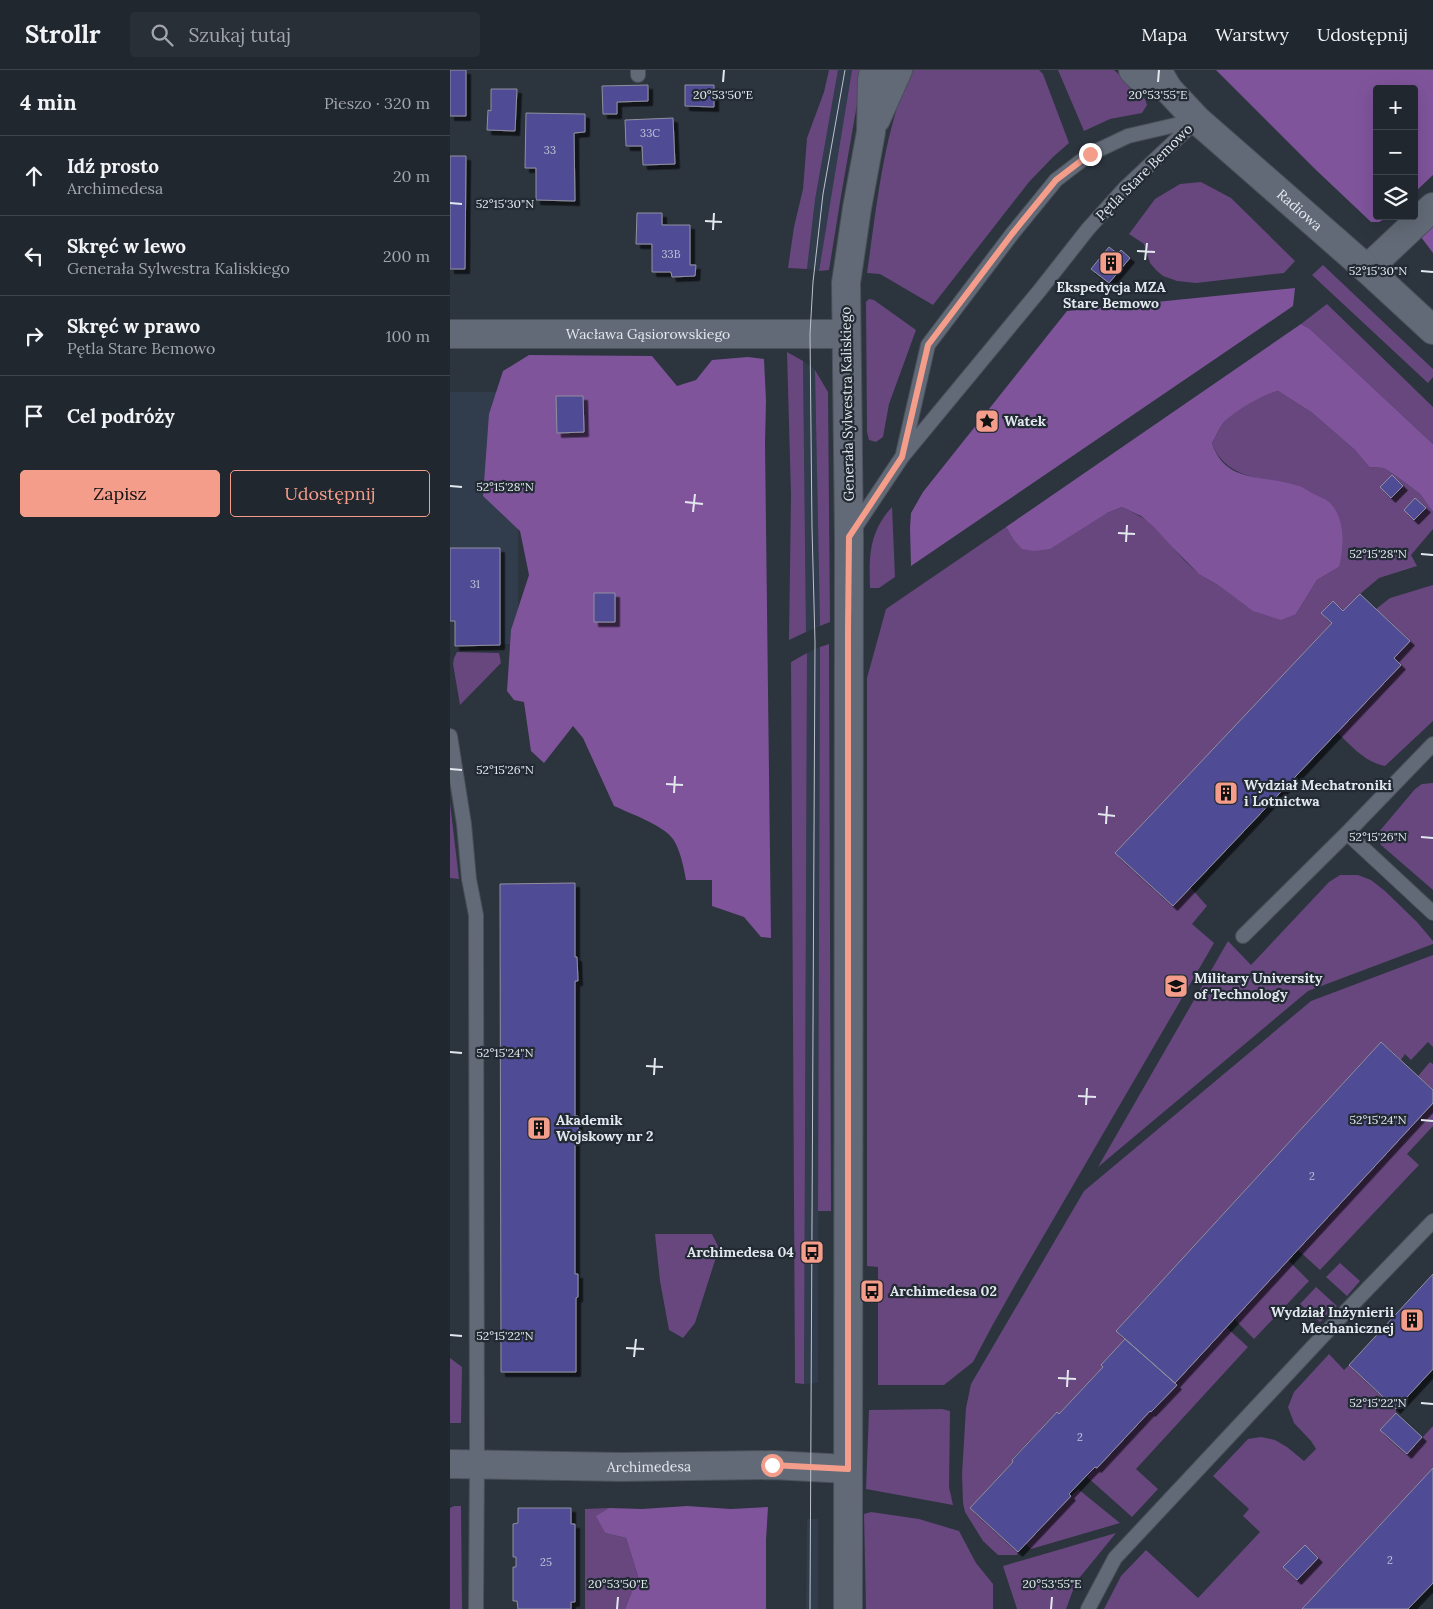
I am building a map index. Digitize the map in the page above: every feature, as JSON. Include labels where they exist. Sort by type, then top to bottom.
[{"type":"street","name":"Generała Sylwestra Kaliskiego","points":[[848,1609],[849,537],[846,283],[871,132],[872,80],[874,70]]},
{"type":"street","name":"Generała Sylwestra Kaliskiego","points":[[871,132],[898,70]]},
{"type":"street","name":"Radiowa","points":[[1133,70],[1141,78],[1162,80],[1197,120],[1367,269],[1433,330]]},
{"type":"street","points":[[1367,269],[1433,207]]},
{"type":"street","name":"Wacława Gąsiorowskiego","points":[[450,334],[846,334]]},
{"type":"street","name":"Archimedesa","points":[[450,1464],[622,1467],[772,1465],[848,1469]]},
{"type":"lane","name":"Pętla Stare Bemowo","points":[[902,457],[928,345],[1012,234],[1056,180],[1090,154],[1128,136],[1197,120]]},
{"type":"lane","name":"Pętla Stare Bemowo","points":[[849,537],[902,457],[1088,229],[1125,188],[1197,120]]},
{"type":"lane","points":[[450,736],[476,915],[476,1609]]},
{"type":"lane","points":[[1243,936],[1433,744]]},
{"type":"lane","points":[[1347,833],[1433,913]]},
{"type":"lane","points":[[1088,1609],[1115,1558],[1343,1314],[1433,1221]]},
{"type":"shaded area","points":[[829,70],[838,70],[815,200],[807,269],[788,268],[794,227],[803,189],[807,138],[824,92]]},
{"type":"shaded area","points":[[838,70],[852,70],[819,271],[807,269],[815,200]]},
{"type":"shaded area","points":[[852,70],[863,70],[829,270],[819,271]]},
{"type":"shaded area","points":[[911,70],[1039,70],[1043,74],[1069,143],[1029,182],[933,305],[880,274],[867,273],[887,144],[901,94]]},
{"type":"shaded area","points":[[1058,70],[1114,70],[1145,99],[1147,105],[1142,113],[1110,119],[1084,131]]},
{"type":"shaded area","points":[[1216,70],[1433,70],[1433,175],[1418,189],[1418,85],[1373,85],[1373,220],[1383,220],[1371,222]]},
{"type":"shaded area","points":[[1201,182],[1231,198],[1295,261],[1284,273],[1196,283],[1177,281],[1163,276],[1156,270],[1150,263],[1144,244],[1129,234],[1155,199],[1180,184]]},
{"type":"shaded area","points":[[1433,216],[1433,253],[1421,237]]},
{"type":"shaded area","points":[[1323,265],[1433,369],[1433,377],[1428,383],[1312,275]]},
{"type":"shaded area","points":[[1295,288],[1293,306],[911,566],[911,513],[923,492],[1067,311]]},
{"type":"shaded area","points":[[869,299],[874,300],[916,330],[889,404],[883,437],[876,442],[869,440],[867,432],[866,302]]},
{"type":"shaded area","points":[[1327,304],[1433,407],[1433,444],[1310,329],[1301,324]]},
{"type":"shaded area","points":[[1301,324],[1310,329],[1433,444],[1433,512],[1420,494],[1384,468],[1369,467],[1355,450],[1311,412],[1278,391],[1257,399],[1229,418],[1222,424],[1212,443],[1218,456],[1226,466],[1237,472],[1301,487],[1325,499],[1335,509],[1341,524],[1343,542],[1339,567],[1317,580],[1296,614],[1281,620],[1253,611],[1221,587],[1199,574],[1141,516],[1122,507],[1107,513],[1050,549],[1034,551],[1022,549],[1013,539],[1006,527]]},
{"type":"shaded area","points":[[787,352],[803,361],[806,632],[789,640],[791,495]]},
{"type":"shaded area","points":[[529,355],[652,356],[677,386],[696,380],[712,360],[748,357],[764,359],[771,938],[761,937],[744,917],[712,906],[712,880],[686,880],[678,848],[673,839],[662,829],[614,806],[583,738],[573,726],[544,763],[531,751],[524,702],[514,700],[507,691],[511,630],[529,575],[520,531],[483,496],[489,414],[503,371]]},
{"type":"shaded area","points":[[803,361],[815,370],[820,626],[806,632]]},
{"type":"shaded area","points":[[815,370],[828,392],[830,622],[820,626]]},
{"type":"shaded area","points":[[1278,391],[1311,412],[1355,450],[1369,467],[1384,468],[1420,494],[1433,512],[1433,529],[1411,555],[1417,566],[1379,578],[1343,611],[1332,601],[1321,613],[1332,623],[1116,853],[1173,906],[1191,888],[1207,906],[1192,924],[1214,943],[1018,1280],[973,1362],[944,1385],[878,1385],[878,1267],[867,1266],[867,678],[886,609],[1006,527],[1013,539],[1107,513],[1122,507],[1155,527],[1188,564],[1211,581],[1246,597],[1296,614],[1317,580],[1339,567],[1298,486],[1260,479],[1236,471],[1218,455],[1212,443],[1222,424],[1229,417],[1249,403]]},
{"type":"shaded area","points":[[450,392],[518,392],[518,644],[460,644],[460,621],[450,621]]},
{"type":"shaded area","points":[[892,507],[895,577],[879,588],[870,588],[870,555],[872,545],[884,516]]},
{"type":"shaded area","points":[[1433,585],[1433,721],[1385,766],[1378,764],[1359,753],[1337,732],[1401,665],[1394,658],[1376,609],[1390,598]]},
{"type":"shaded area","points":[[829,644],[831,1211],[818,1211],[820,647]]},
{"type":"shaded area","points":[[820,647],[818,1383],[804,1384],[807,653]]},
{"type":"shaded area","points":[[457,652],[499,653],[501,663],[460,705],[453,664]]},
{"type":"shaded area","points":[[807,653],[804,1384],[795,1383],[791,662]]},
{"type":"shaded area","points":[[1433,783],[1433,890],[1381,845],[1377,837],[1378,833],[1415,789],[1422,784]]},
{"type":"shaded area","points":[[450,803],[459,879],[450,878]]},
{"type":"shaded area","points":[[1340,875],[1358,875],[1371,880],[1417,922],[1433,941],[1433,944],[1308,991],[1098,1167],[1228,941],[1251,965],[1329,882]]},
{"type":"shaded area","points":[[1433,955],[1433,1047],[1428,1042],[1411,1060],[1405,1054],[1401,1060],[1381,1042],[1116,1331],[1125,1339],[1101,1365],[1103,1367],[1059,1414],[1057,1412],[1012,1459],[1013,1462],[970,1508],[1018,1552],[1017,1555],[998,1555],[983,1541],[965,1512],[963,1503],[962,1474],[966,1408],[971,1384],[1084,1191],[1311,1001]]},
{"type":"shaded area","points":[[1430,1062],[1433,1064],[1433,1090],[1418,1076]]},
{"type":"shaded area","points":[[1433,1103],[1433,1126],[1407,1154],[1419,1165],[1320,1270],[1298,1250]]},
{"type":"shaded area","points":[[655,1234],[712,1234],[719,1248],[695,1323],[683,1338],[669,1330],[660,1281]]},
{"type":"shaded area","points":[[1288,1260],[1309,1281],[1254,1339],[1234,1319]]},
{"type":"shaded area","points":[[1340,1263],[1360,1281],[1347,1296],[1326,1277]]},
{"type":"shaded area","points":[[1316,1287],[1337,1306],[1320,1322],[1300,1304]]},
{"type":"shaded area","points":[[1226,1327],[1248,1347],[1136,1469],[1158,1489],[1132,1517],[1086,1476],[1095,1467],[1097,1468],[1177,1385],[1175,1383]]},
{"type":"shaded area","points":[[1329,1354],[1344,1370],[1349,1365],[1396,1409],[1396,1413],[1380,1430],[1407,1454],[1433,1426],[1433,1468],[1302,1609],[1104,1609],[1121,1576],[1146,1550],[1198,1598],[1260,1532],[1243,1516],[1249,1509],[1213,1476],[1248,1439],[1261,1437],[1275,1440],[1304,1461],[1316,1449],[1294,1423],[1288,1407],[1294,1392]]},
{"type":"shaded area","points":[[450,1358],[462,1367],[461,1423],[450,1423]]},
{"type":"shaded area","points":[[942,1409],[950,1411],[949,1487],[953,1505],[866,1489],[869,1410]]},
{"type":"shaded area","points":[[1078,1489],[1120,1523],[1031,1549],[1026,1544]]},
{"type":"shaded area","points":[[461,1506],[462,1609],[450,1609],[450,1508]]},
{"type":"shaded area","points":[[687,1506],[731,1509],[768,1507],[766,1609],[625,1609],[638,1576],[626,1538],[605,1533],[596,1516],[609,1508],[642,1509]]},
{"type":"shaded area","points":[[609,1508],[597,1516],[605,1533],[626,1538],[638,1576],[625,1609],[585,1609],[585,1509]]},
{"type":"shaded area","points":[[871,1512],[919,1519],[959,1531],[976,1563],[993,1584],[993,1609],[866,1609],[864,1514]]},
{"type":"shaded area","points":[[807,1519],[818,1519],[818,1609],[806,1609]]},
{"type":"shaded area","points":[[1116,1533],[1076,1582],[1066,1609],[1017,1609],[1003,1566]]},
{"type":"building","points":[[450,70],[466,70],[466,116],[450,116]]},
{"type":"building","points":[[648,85],[648,101],[617,102],[617,114],[603,114],[602,86]]},
{"type":"building","points":[[685,85],[714,85],[714,107],[685,106]]},
{"type":"building","points":[[491,89],[517,89],[515,131],[487,130],[488,110],[491,111]]},
{"type":"building","points":[[526,113],[585,114],[585,132],[574,133],[575,201],[536,200],[536,168],[525,168]]},
{"type":"building","points":[[673,118],[675,164],[643,165],[642,146],[626,146],[625,120]]},
{"type":"building","points":[[450,156],[466,156],[465,269],[450,269]]},
{"type":"building","points":[[637,213],[662,213],[662,225],[690,225],[690,265],[696,265],[695,276],[672,277],[671,272],[652,272],[652,244],[636,244]]},
{"type":"building","name":"Ekspedycja MZA Stare Bemowo","points":[[1109,247],[1118,254],[1121,250],[1130,258],[1109,283],[1091,269]]},
{"type":"building","points":[[556,396],[583,396],[584,432],[557,433]]},
{"type":"building","points":[[1392,475],[1403,486],[1391,498],[1380,487]]},
{"type":"building","points":[[1415,498],[1426,508],[1414,520],[1404,510]]},
{"type":"building","points":[[450,548],[500,548],[500,645],[455,646],[455,621],[450,621]]},
{"type":"building","points":[[594,593],[615,593],[615,622],[594,622]]},
{"type":"building","name":"Wydział Mechatroniki i Lotnictwa","points":[[1360,594],[1410,641],[1394,658],[1401,665],[1173,906],[1115,853],[1332,623],[1321,613],[1333,601],[1343,611]]},
{"type":"building","name":"Akademik Wojskowy nr 2","points":[[575,883],[575,957],[577,957],[578,981],[575,981],[575,1116],[578,1116],[578,1139],[575,1139],[575,1274],[578,1274],[578,1297],[576,1298],[576,1372],[501,1372],[500,884]]},
{"type":"building","points":[[1381,1042],[1433,1090],[1433,1103],[1175,1383],[1116,1331]]},
{"type":"building","name":"Wydział Inżynierii Mechanicznej","points":[[1433,1274],[1433,1369],[1396,1409],[1349,1365]]},
{"type":"building","points":[[1125,1339],[1177,1385],[1097,1468],[1095,1467],[1086,1476],[1069,1494],[1071,1496],[1018,1552],[970,1508],[1057,1412],[1059,1414],[1103,1367],[1101,1365]]},
{"type":"building","points":[[1396,1413],[1422,1437],[1407,1454],[1380,1430]]},
{"type":"building","points":[[1433,1468],[1433,1583],[1408,1609],[1302,1609]]},
{"type":"building","points":[[518,1508],[571,1508],[571,1524],[575,1524],[575,1602],[571,1602],[571,1609],[518,1609],[517,1601],[513,1601],[513,1567],[516,1567],[516,1557],[513,1557],[513,1524],[518,1523]]},
{"type":"building","points":[[1305,1545],[1318,1558],[1297,1580],[1283,1567]]},
{"type":"tram line","points":[[810,1609],[815,642],[810,334],[813,282],[823,194],[845,70]]},
{"type":"place","name":"Ekspedycja MZA Stare Bemowo","points":[[1111,263]]},
{"type":"place","name":"Watek","points":[[987,421]]},
{"type":"place","name":"Wydział Mechatroniki i Lotnictwa","points":[[1226,793]]},
{"type":"place","name":"Military University of Technology","points":[[1176,986]]},
{"type":"place","name":"Akademik Wojskowy nr 2","points":[[539,1128]]},
{"type":"place","name":"Archimedesa 04","points":[[812,1252]]},
{"type":"place","name":"Archimedesa 02","points":[[872,1291]]},
{"type":"place","name":"Wydział Inżynierii Mechanicznej","points":[[1412,1320]]},
{"type":"route","points":[[772,1465],[848,1469],[849,537],[902,457],[928,345],[1012,234],[1056,180],[1090,154]]}]
